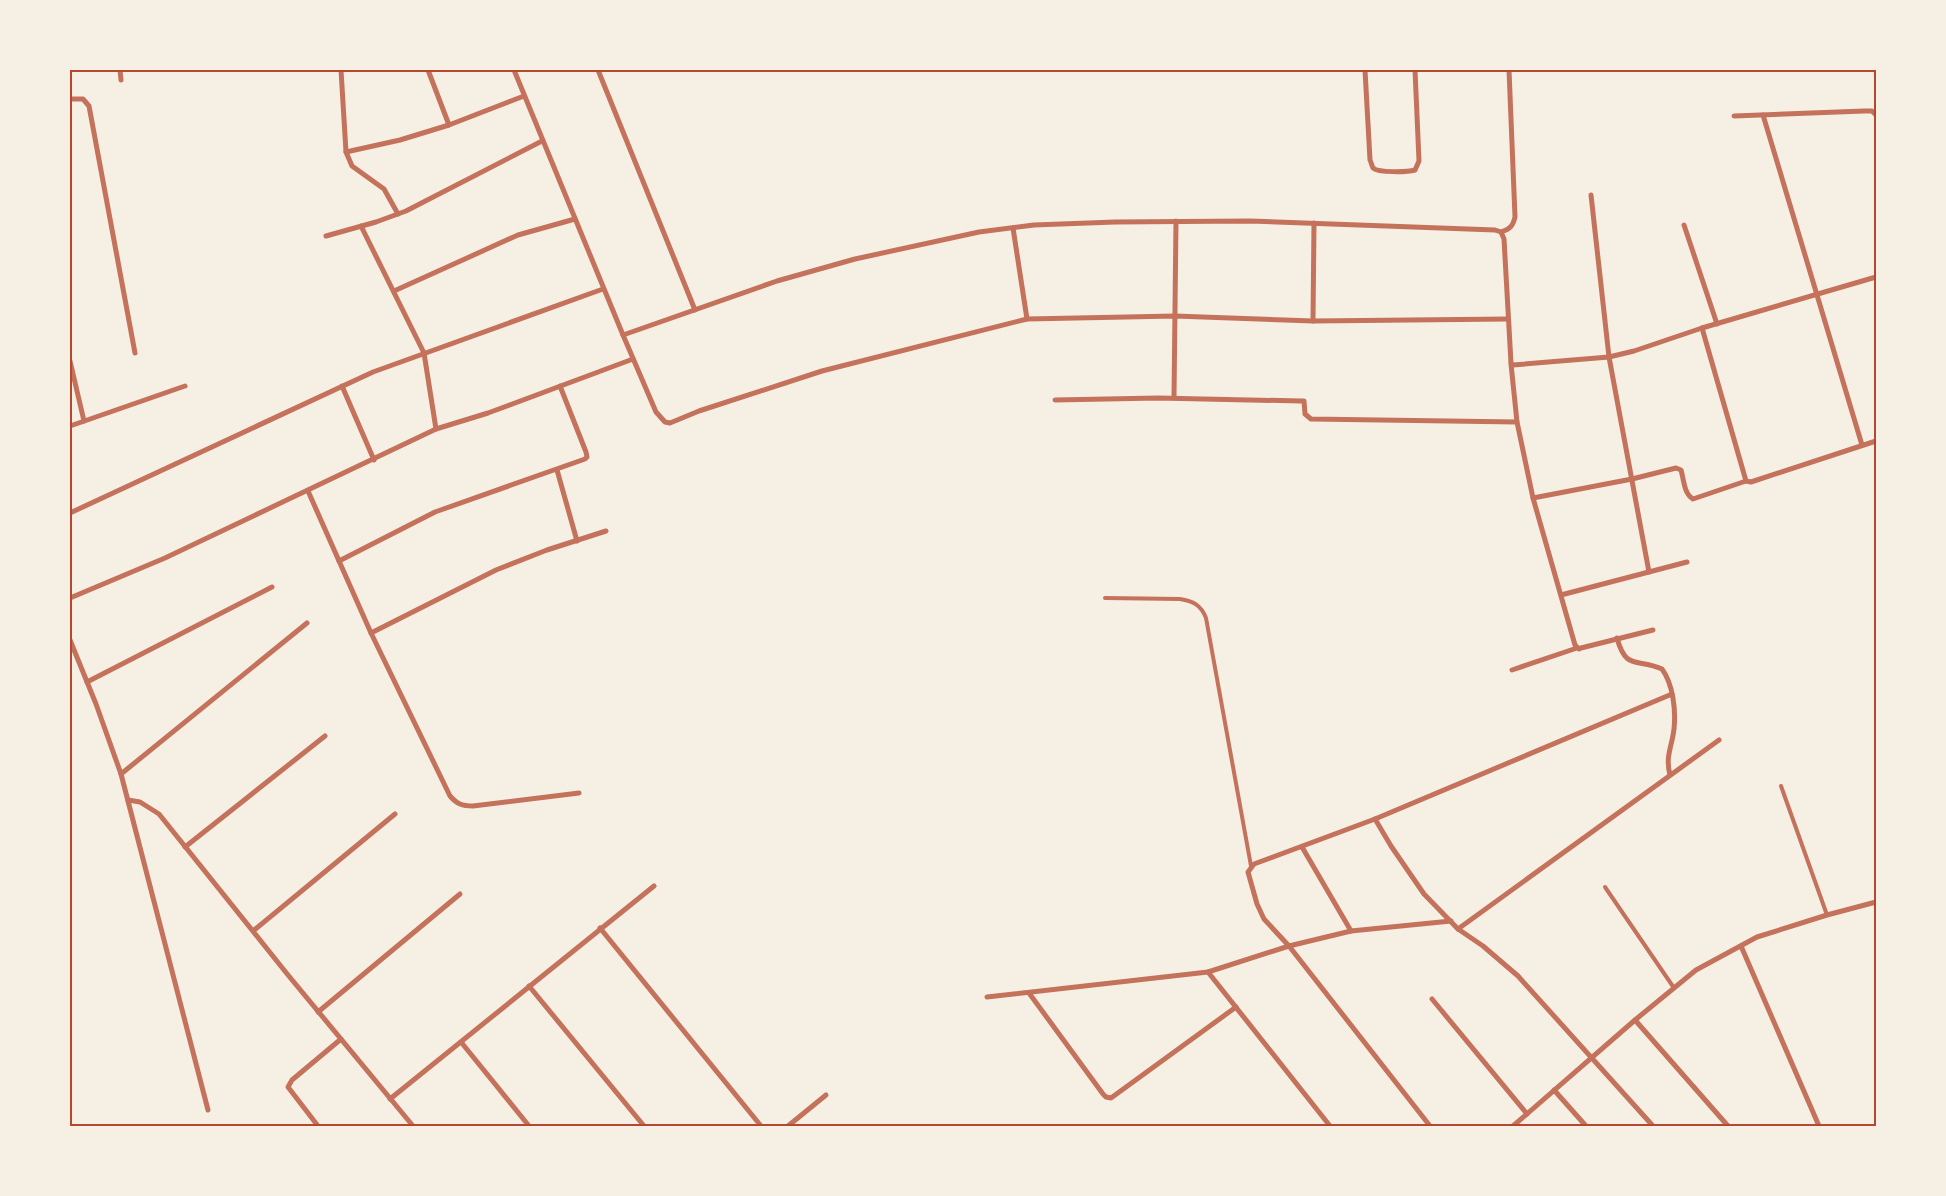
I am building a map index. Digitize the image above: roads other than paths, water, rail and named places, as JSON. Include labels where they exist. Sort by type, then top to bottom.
[{"type":"street","points":[[120,70],[121,80]]},
{"type":"street","points":[[341,70],[346,152],[352,166],[384,189],[398,214]]},
{"type":"street","points":[[428,70],[449,125]]},
{"type":"street","points":[[514,70],[633,359],[656,412],[665,422],[670,423],[707,408],[822,371],[1027,319],[1175,316],[1313,321],[1508,319]]},
{"type":"street","points":[[598,70],[695,310]]},
{"type":"street","points":[[1365,70],[1370,160],[1372,166],[1378,171],[1415,170],[1419,161],[1415,70]]},
{"type":"street","points":[[623,335],[777,281],[855,259],[979,232],[1052,224],[1176,221],[1314,223],[1495,230],[1501,232],[1509,229],[1515,217],[1509,70]]},
{"type":"street","points":[[346,152],[400,140],[449,125],[524,96]]},
{"type":"street","points":[[70,99],[83,99],[89,106],[135,353]]},
{"type":"street","points":[[1734,116],[1864,111],[1872,112],[1876,115]]},
{"type":"street","points":[[1764,115],[1862,445]]},
{"type":"street","points":[[326,236],[398,214],[439,196],[542,141]]},
{"type":"street","points":[[1591,195],[1609,357],[1649,572]]},
{"type":"street","points":[[394,291],[518,235],[575,219]]},
{"type":"street","points":[[1174,398],[1176,221]]},
{"type":"street","points":[[1313,321],[1314,223]]},
{"type":"street","points":[[1684,225],[1717,324]]},
{"type":"street","points":[[361,226],[424,353],[436,429]]},
{"type":"street","points":[[1014,228],[1027,319]]},
{"type":"street","points":[[1501,232],[1504,239],[1508,319],[1517,422],[1533,498],[1577,648]]},
{"type":"street","points":[[1512,364],[1609,357],[1876,277]]},
{"type":"street","points":[[70,513],[373,372],[603,288]]},
{"type":"street","points":[[1702,328],[1746,481]]},
{"type":"street","points":[[70,598],[165,558],[436,429],[633,359]]},
{"type":"street","points":[[70,361],[84,422]]},
{"type":"street","points":[[70,426],[185,386]]},
{"type":"street","points":[[342,386],[374,460]]},
{"type":"street","points":[[339,561],[436,512],[582,461],[587,457],[560,386]]},
{"type":"street","points":[[1056,400],[1174,398],[1301,400],[1304,402],[1305,414],[1312,419],[1517,422]]},
{"type":"street","points":[[1533,498],[1678,468],[1682,474],[1686,492],[1689,498],[1692,499],[1746,481],[1751,482],[1876,441]]},
{"type":"street","points":[[557,470],[577,541]]},
{"type":"street","points":[[308,491],[371,633],[446,789],[455,802],[462,806],[472,806],[579,793]]},
{"type":"street","points":[[371,633],[496,570],[606,531]]},
{"type":"street","points":[[1561,595],[1687,562]]},
{"type":"street","points":[[87,682],[272,587]]},
{"type":"street","points":[[121,774],[307,623]]},
{"type":"street","points":[[1512,670],[1577,648],[1654,630]]},
{"type":"street","points":[[1616,638],[1620,652],[1624,656],[1641,664],[1662,669],[1666,675],[1672,694],[1674,714],[1674,730],[1668,751],[1667,764],[1670,775]]},
{"type":"street","points":[[70,640],[121,774],[208,1110]]},
{"type":"street","points":[[1430,1126],[1289,946],[1274,931],[1261,912],[1248,872],[1251,866],[1375,819],[1672,694]]},
{"type":"street","points":[[185,847],[325,736]]},
{"type":"street","points":[[1458,929],[1719,740]]},
{"type":"street","points":[[128,800],[140,802],[159,814],[318,1012],[413,1126]]},
{"type":"street","points":[[253,931],[395,814]]},
{"type":"street","points":[[1375,819],[1424,894],[1458,929],[1483,946],[1518,976],[1653,1126]]},
{"type":"street","points":[[1302,847],[1351,931]]},
{"type":"street","points":[[390,1099],[654,886]]},
{"type":"street","points":[[318,1012],[460,894]]},
{"type":"street","points":[[1513,1126],[1635,1020],[1696,970],[1757,937],[1827,915],[1876,903]]},
{"type":"street","points":[[986,997],[1208,972],[1289,946],[1351,931],[1451,921]]},
{"type":"street","points":[[600,928],[761,1126]]},
{"type":"street","points":[[1741,946],[1819,1126]]},
{"type":"street","points":[[1208,972],[1330,1126]]},
{"type":"street","points":[[529,986],[644,1126]]},
{"type":"street","points":[[1029,992],[1106,1098],[1111,1098],[1236,1007]]},
{"type":"street","points":[[1432,999],[1527,1114]]},
{"type":"street","points":[[1635,1020],[1728,1126]]},
{"type":"street","points":[[318,1126],[288,1087],[292,1080],[341,1039]]},
{"type":"street","points":[[461,1042],[529,1126]]},
{"type":"street","points":[[1554,1090],[1586,1126]]},
{"type":"street","points":[[788,1126],[826,1095]]},
{"type":"lane","points":[[1105,598],[1191,600],[1203,610],[1251,866]]},
{"type":"lane","points":[[1781,786],[1827,915]]},
{"type":"lane","points":[[1605,888],[1674,988]]}]
